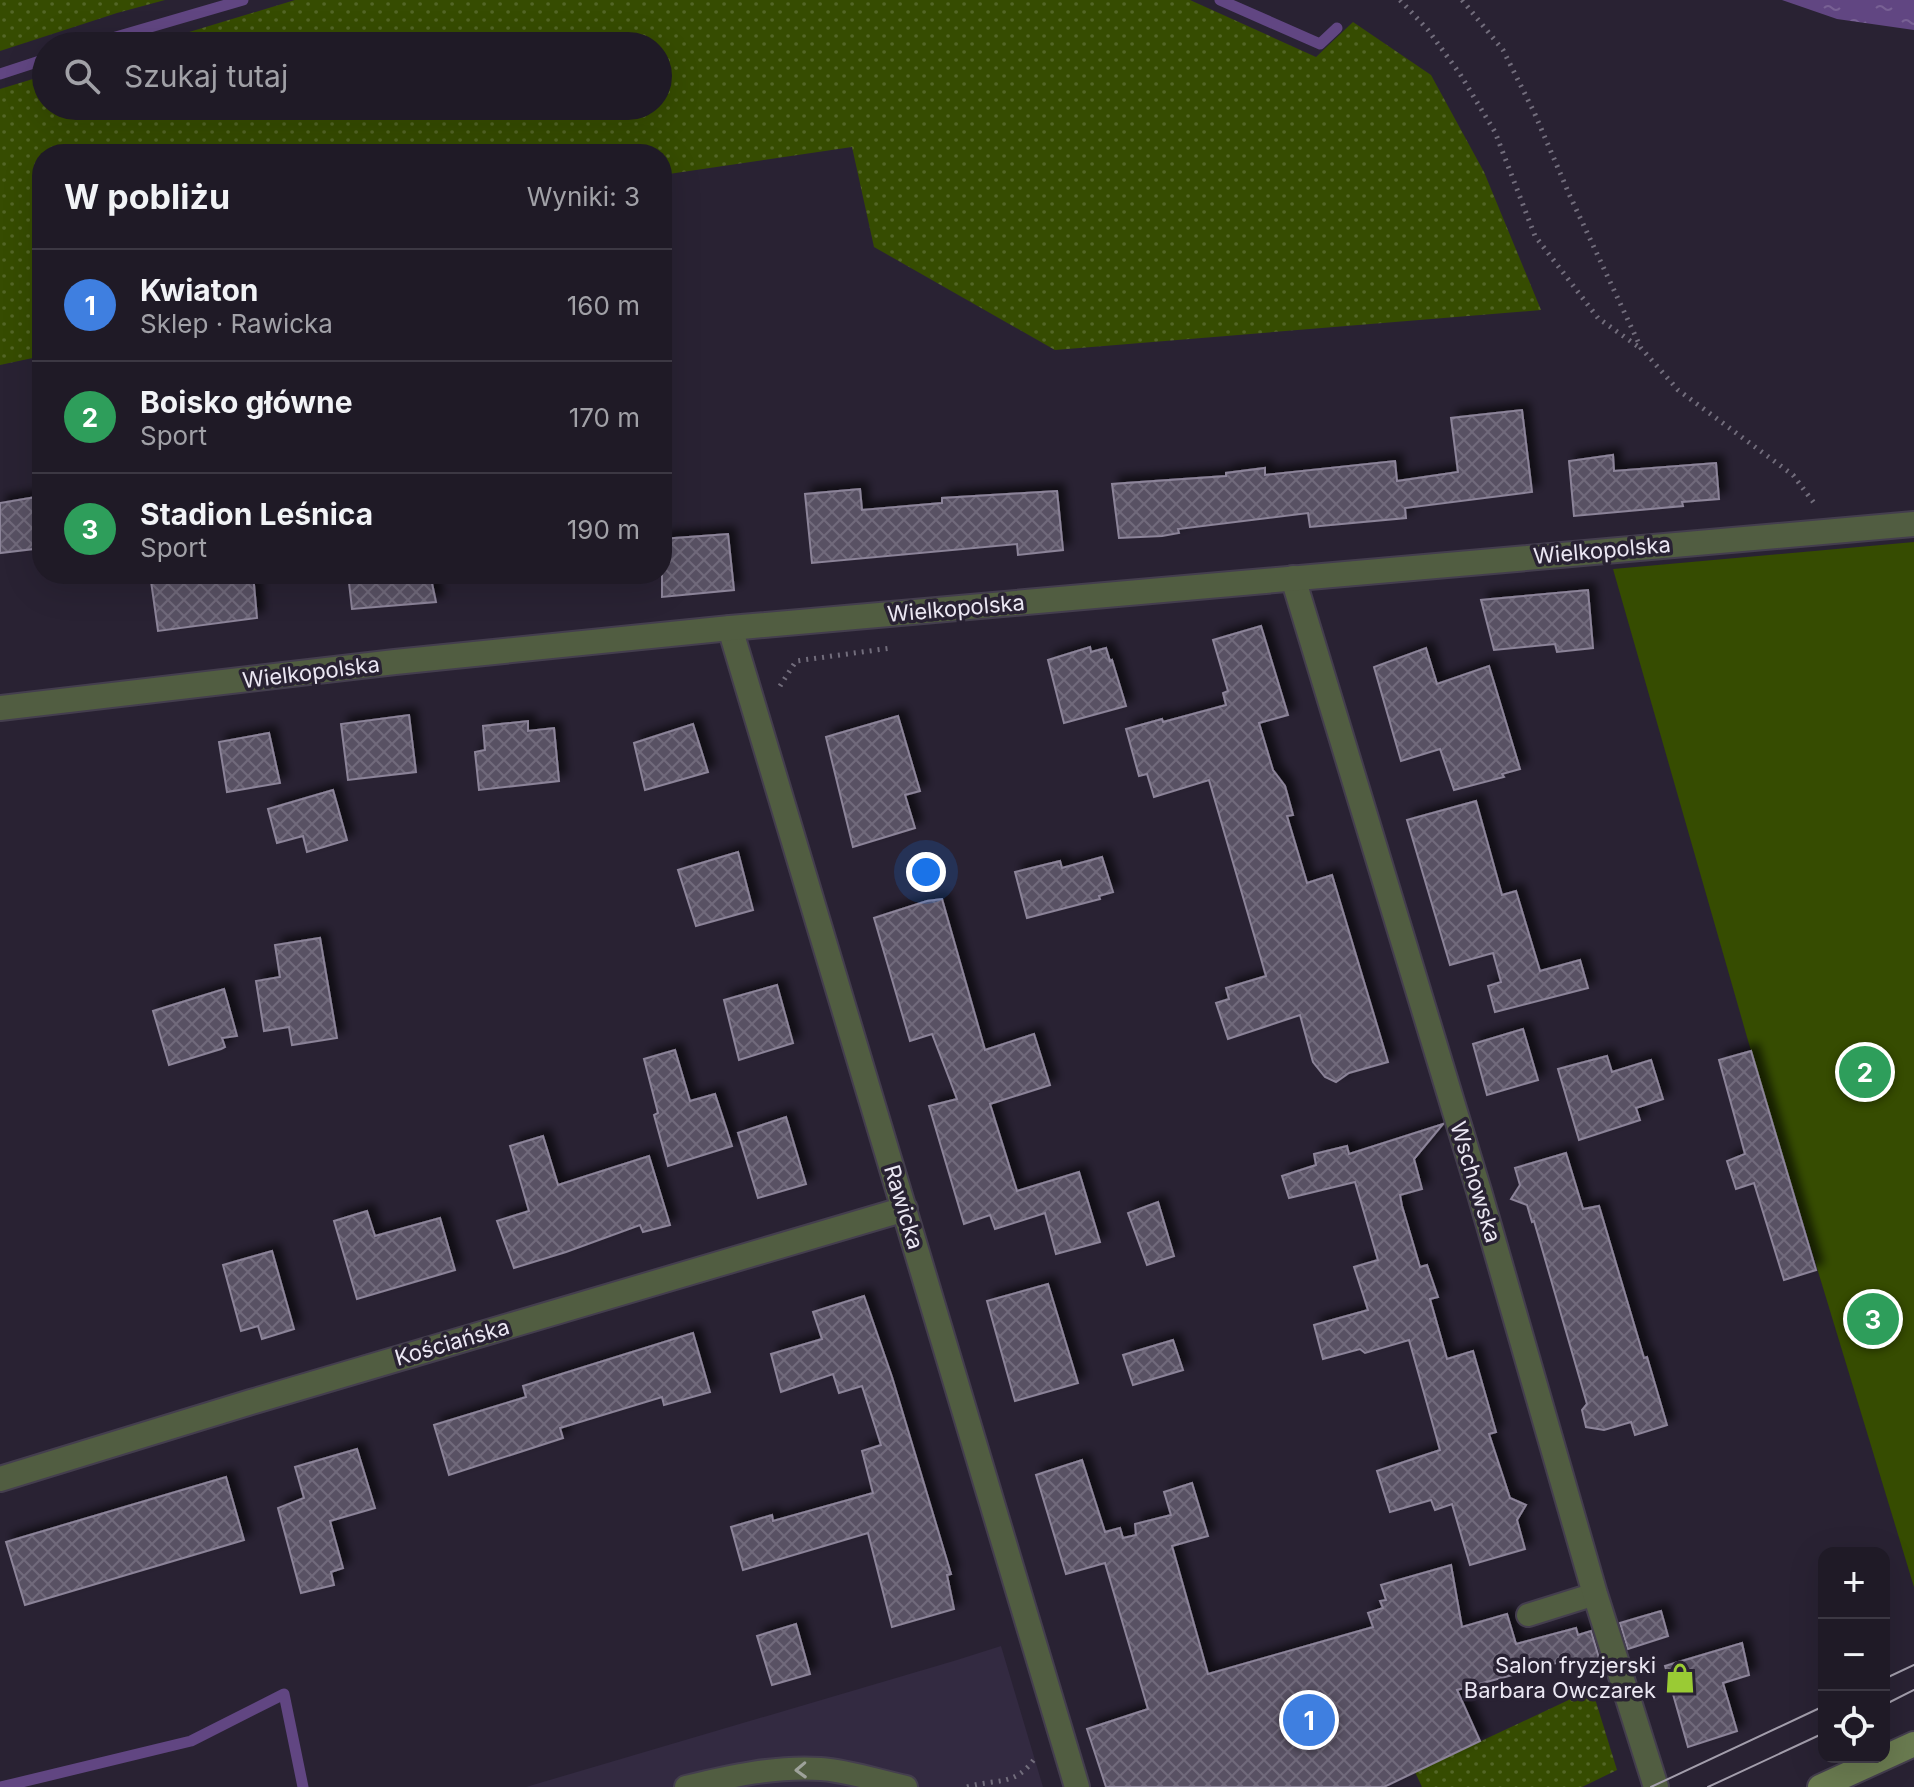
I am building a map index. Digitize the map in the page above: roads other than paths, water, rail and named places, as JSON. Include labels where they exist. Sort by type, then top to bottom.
[{"type":"main road","points":[[1820,1787],[1914,1744]]},
{"type":"street","name":"Wielkopolska","points":[[0,708],[395,662],[730,628],[1914,524]]},
{"type":"street","name":"Wschowska","points":[[1293,578],[1479,1191],[1595,1594],[1656,1787]]},
{"type":"street","name":"Rawicka","points":[[730,628],[1077,1787]]},
{"type":"street","name":"Kościańska","points":[[0,1479],[905,1209]]},
{"type":"lane","points":[[1528,1615],[1595,1594]]},
{"type":"lane","points":[[686,1787],[728,1777],[822,1769],[906,1787]]},
{"type":"water","points":[[1782,0],[1914,0],[1914,30],[1837,19]]},
{"type":"waterway","points":[[133,32],[243,0]]},
{"type":"waterway","points":[[1220,0],[1320,44],[1337,28]]},
{"type":"waterway","points":[[0,74],[32,64]]},
{"type":"waterway","points":[[1,1787],[191,1741],[284,1694],[303,1787]]},
{"type":"tram line","points":[[1890,1676],[1914,1665]]},
{"type":"tram line","points":[[1890,1702],[1914,1690]]},
{"type":"tram line","points":[[1651,1787],[1818,1709]]},
{"type":"tram line","points":[[1708,1787],[1818,1736]]},
{"type":"place","name":"Boisko główne","points":[[1865,1072]]},
{"type":"place","name":"Stadion Leśnica","points":[[1873,1319]]},
{"type":"place","name":"Salon fryzjerski Barbara Owczarek","points":[[1680,1678]]},
{"type":"place","name":"Kwiaton","points":[[1309,1720]]}]
